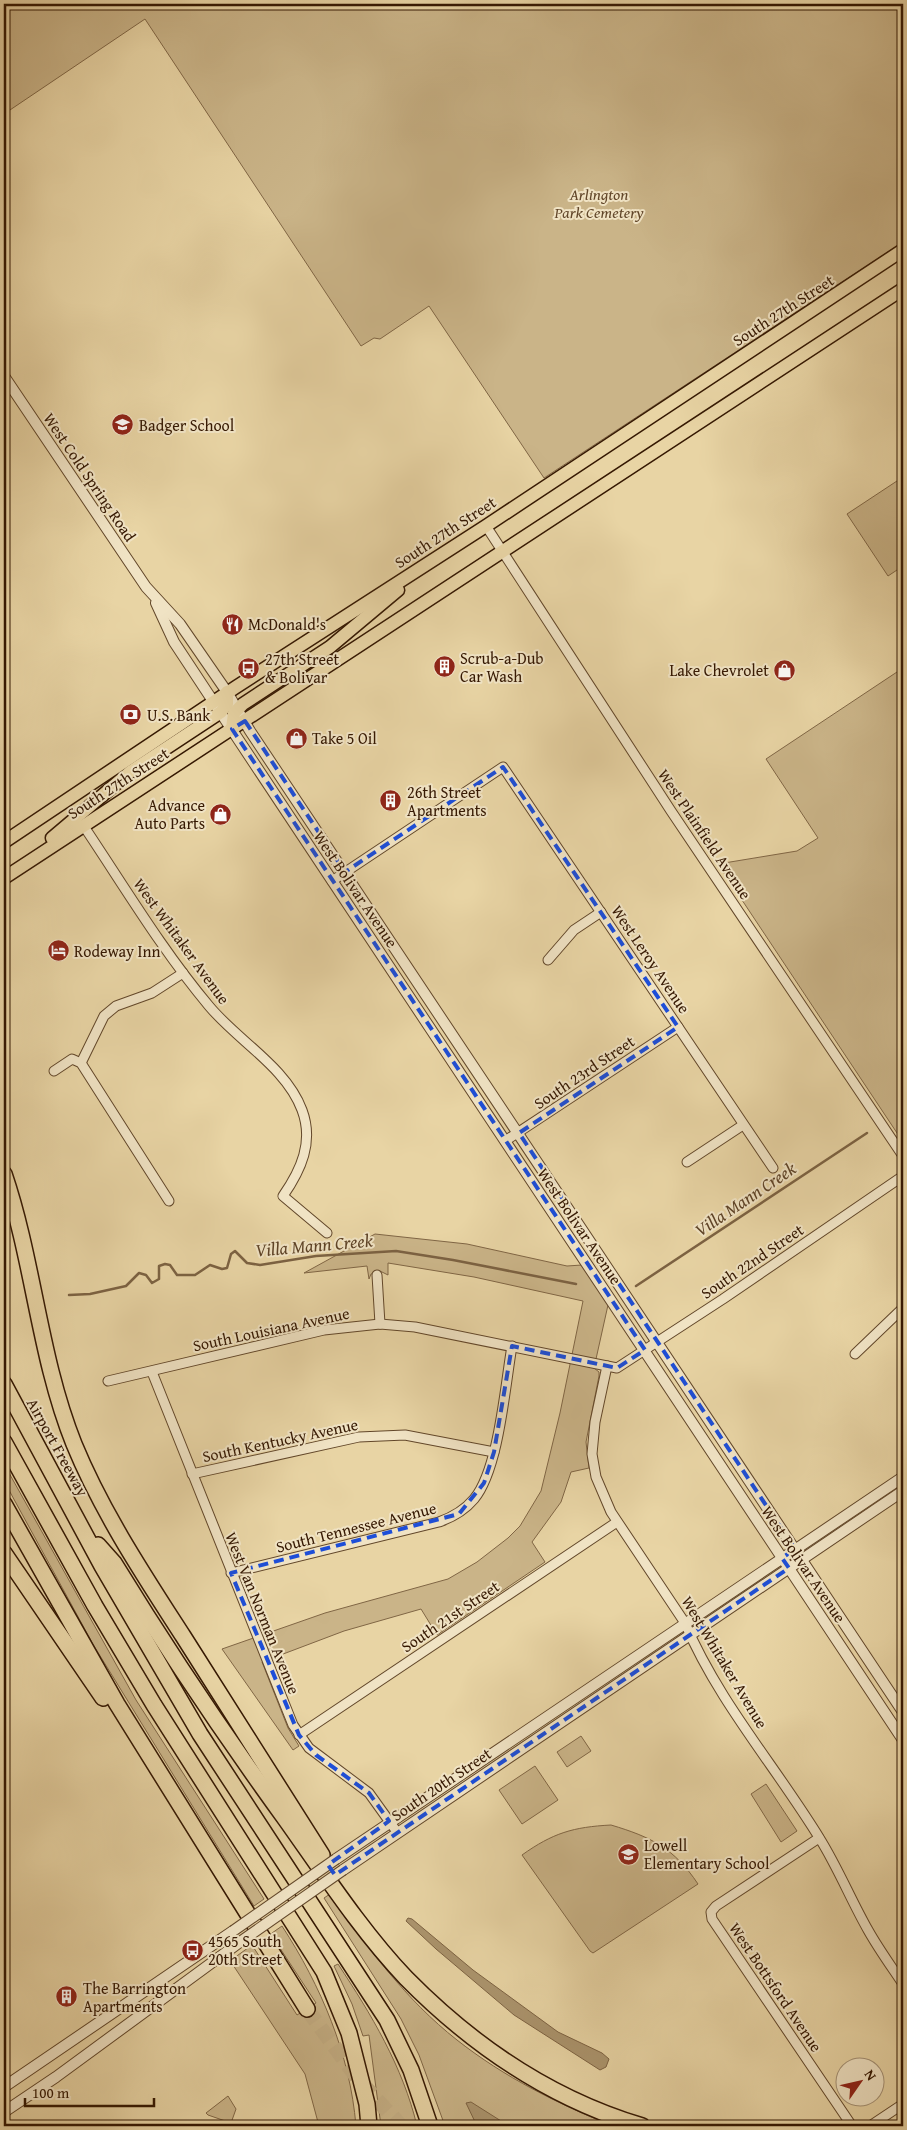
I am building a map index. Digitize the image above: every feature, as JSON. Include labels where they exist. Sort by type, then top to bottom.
[{"type":"highway","points":[[4,1174],[22,1240],[49,1368],[73,1441],[89,1480],[135,1561],[344,1889],[356,1915]]},
{"type":"highway","name":"Airport Freeway","points":[[4,1384],[82,1526]]},
{"type":"highway","points":[[4,1442],[94,1606],[324,1972],[349,2033],[367,2104],[369,2126]]},
{"type":"highway","points":[[4,1504],[54,1596],[142,1746],[307,2009]]},
{"type":"highway","points":[[82,1526],[114,1563],[229,1742],[356,1915],[405,1976],[460,2029],[544,2085],[619,2119],[642,2126]]},
{"type":"highway","points":[[82,1526],[107,1574],[200,1734],[387,2020],[411,2070],[430,2126]]},
{"type":"highway","points":[[4,1553],[131,1742],[142,1746]]},
{"type":"main road","name":"South 27th Street","points":[[4,842],[214,701],[486,526],[903,250]]},
{"type":"main road","name":"South 27th Street","points":[[4,878],[903,289]]},
{"type":"main road","points":[[232,729],[232,718],[238,709],[330,647],[436,558]]},
{"type":"main road","points":[[17,869],[122,778],[221,712],[227,704],[228,692]]},
{"type":"street","name":"West Cold Spring Road","points":[[4,376],[151,594],[174,642],[232,729]]},
{"type":"street","name":"West Plainfield Avenue","points":[[486,526],[671,810],[903,1156]]},
{"type":"street","name":"West Cold Spring Road","points":[[151,594],[180,624],[228,692],[245,721]]},
{"type":"street","name":"West Bolivar Avenue","points":[[245,721],[903,1712]]},
{"type":"street","name":"West Bolivar Avenue","points":[[232,729],[903,1740]]},
{"type":"street","name":"West Leroy Avenue","points":[[346,872],[502,767],[772,1168]]},
{"type":"street","points":[[268,785],[282,776]]},
{"type":"street","name":"West Whitaker Avenue","points":[[83,825],[183,973],[211,1009],[280,1076],[298,1102],[306,1128],[306,1151],[299,1171],[283,1196],[327,1233]]},
{"type":"street","points":[[332,881],[346,872]]},
{"type":"street","points":[[548,960],[574,930],[601,912]]},
{"type":"street","points":[[81,1063],[104,1016],[116,1006],[152,993],[183,973]]},
{"type":"street","points":[[418,1009],[431,1000]]},
{"type":"street","name":"South 23rd Street","points":[[505,1141],[678,1027]]},
{"type":"street","points":[[54,1071],[72,1060],[81,1063],[169,1202]]},
{"type":"street","points":[[687,1162],[743,1124]]},
{"type":"street","name":"South 22nd Street","points":[[617,1368],[903,1176]]},
{"type":"street","points":[[377,1275],[380,1324]]},
{"type":"street","points":[[855,1354],[903,1308]]},
{"type":"street","name":"South Louisiana Avenue","points":[[108,1381],[324,1330],[380,1324],[415,1327],[617,1368]]},
{"type":"street","name":"South Tennessee Avenue","points":[[231,1573],[439,1522],[459,1514],[474,1499],[484,1483],[494,1452],[512,1346]]},
{"type":"street","name":"West Whitaker Avenue","points":[[607,1366],[595,1422],[592,1454],[600,1488],[617,1522],[686,1623],[720,1689],[835,1864],[868,1930],[903,1984]]},
{"type":"street","name":"West Van Norman Avenue","points":[[152,1372],[287,1712],[299,1735],[316,1755],[369,1792],[396,1832]]},
{"type":"street","name":"South Kentucky Avenue","points":[[192,1474],[359,1437],[405,1435],[494,1452]]},
{"type":"street","name":"South 20th Street","points":[[4,2086],[233,1931],[390,1821],[903,1477]]},
{"type":"street","name":"South 20th Street","points":[[4,2112],[396,1832],[903,1491]]},
{"type":"street","name":"South 21st Street","points":[[299,1735],[617,1522]]},
{"type":"street","name":"West Bottsford Avenue","points":[[819,1838],[716,1906],[711,1912],[712,1919],[852,2126]]},
{"type":"street","points":[[178,1968],[187,1981]]},
{"type":"street","points":[[870,2126],[903,2104]]},
{"type":"highlighted area","points":[[245,721],[345,872],[503,767],[678,1027],[519,1133],[795,1549],[782,1558],[789,1568],[335,1875],[328,1865],[389,1821],[369,1793],[316,1755],[299,1735],[231,1573],[459,1514],[484,1483],[494,1452],[512,1346],[617,1368],[645,1350],[232,729]]},
{"type":"green space","name":"Arlington Park Cemetery","points":[[4,4],[903,4],[903,242],[544,478],[429,306],[380,339],[374,338],[361,346],[145,19],[4,114]]},
{"type":"green space","points":[[903,477],[903,566],[888,576],[847,514]]},
{"type":"green space","points":[[903,668],[903,1142],[718,864],[797,851],[818,838],[766,759]]},
{"type":"green space","points":[[375,1234],[467,1244],[567,1266],[582,1265],[608,1305],[594,1368],[599,1372],[599,1376],[586,1442],[589,1468],[571,1472],[561,1502],[532,1542],[545,1562],[437,1635],[421,1609],[344,1631],[262,1662],[288,1728],[299,1746],[293,1750],[222,1649],[325,1613],[448,1579],[477,1562],[508,1538],[520,1526],[541,1491],[560,1413],[583,1301],[474,1277],[388,1263],[388,1275],[380,1271],[371,1274],[369,1279],[367,1266],[304,1273]]},
{"type":"green space","points":[[4,1464],[136,1700],[264,1899],[254,1906],[94,1646],[4,1481]]},
{"type":"green space","points":[[581,1736],[591,1751],[567,1767],[557,1752]]},
{"type":"green space","points":[[535,1766],[558,1800],[522,1824],[499,1790]]},
{"type":"green space","points":[[766,1784],[797,1831],[781,1842],[751,1794]]},
{"type":"green space","points":[[611,1825],[650,1839],[680,1861],[698,1884],[593,1953],[522,1855],[533,1847],[564,1832],[585,1827]]},
{"type":"green space","points":[[330,1894],[388,1972],[421,2008],[457,2040],[493,2066],[532,2089],[613,2126],[445,2126],[419,2055],[401,2019],[324,1898]]},
{"type":"green space","points":[[282,1926],[309,1972],[331,2021],[347,2073],[353,2099],[356,2126],[319,2126],[305,2074],[233,1965],[234,1958],[252,1945],[297,2015],[316,2003],[272,1936],[272,1933]]},
{"type":"green space","points":[[338,1964],[374,2022],[395,2062],[417,2126],[381,2126],[369,2035],[363,2036],[352,2004],[334,1966]]},
{"type":"green space","points":[[228,2096],[236,2109],[231,2123],[206,2113]]},
{"type":"shaded area","points":[[408,1918],[412,1919],[473,1970],[558,2032],[602,2053],[609,2059],[606,2067],[600,2070],[514,2015],[436,1949],[406,1921]]},
{"type":"shaded area","points":[[471,2102],[509,2126],[477,2126],[466,2103]]},
{"type":"waterway","name":"Villa Mann Creek","points":[[636,1286],[867,1133]]},
{"type":"waterway","name":"Villa Mann Creek","points":[[69,1295],[90,1294],[126,1286],[139,1273],[146,1275],[152,1283],[159,1279],[159,1266],[165,1264],[170,1265],[177,1275],[195,1275],[210,1265],[222,1269],[227,1268],[231,1254],[235,1251],[247,1263],[260,1265],[316,1256],[396,1251],[576,1284]]},
{"type":"tunnel","points":[[307,2009],[358,2079],[401,2126]]},
{"type":"place","name":"Badger School","points":[[123,425]]},
{"type":"place","name":"McDonald's","points":[[232,624]]},
{"type":"place","name":"Scrub-a-Dub Car Wash","points":[[444,667]]},
{"type":"place","name":"27th Street & Bolivar","points":[[249,668]]},
{"type":"place","name":"Lake Chevrolet","points":[[785,670]]},
{"type":"place","name":"U.S. Bank","points":[[131,715]]},
{"type":"place","name":"Take 5 Oil","points":[[296,738]]},
{"type":"place","name":"26th Street Apartments","points":[[391,801]]},
{"type":"place","name":"Advance Auto Parts","points":[[221,814]]},
{"type":"place","name":"Rodeway Inn","points":[[58,951]]},
{"type":"place","name":"Lowell Elementary School","points":[[628,1854]]},
{"type":"place","name":"4565 South 20th Street","points":[[192,1950]]},
{"type":"place","name":"The Barrington Apartments","points":[[67,1997]]}]
